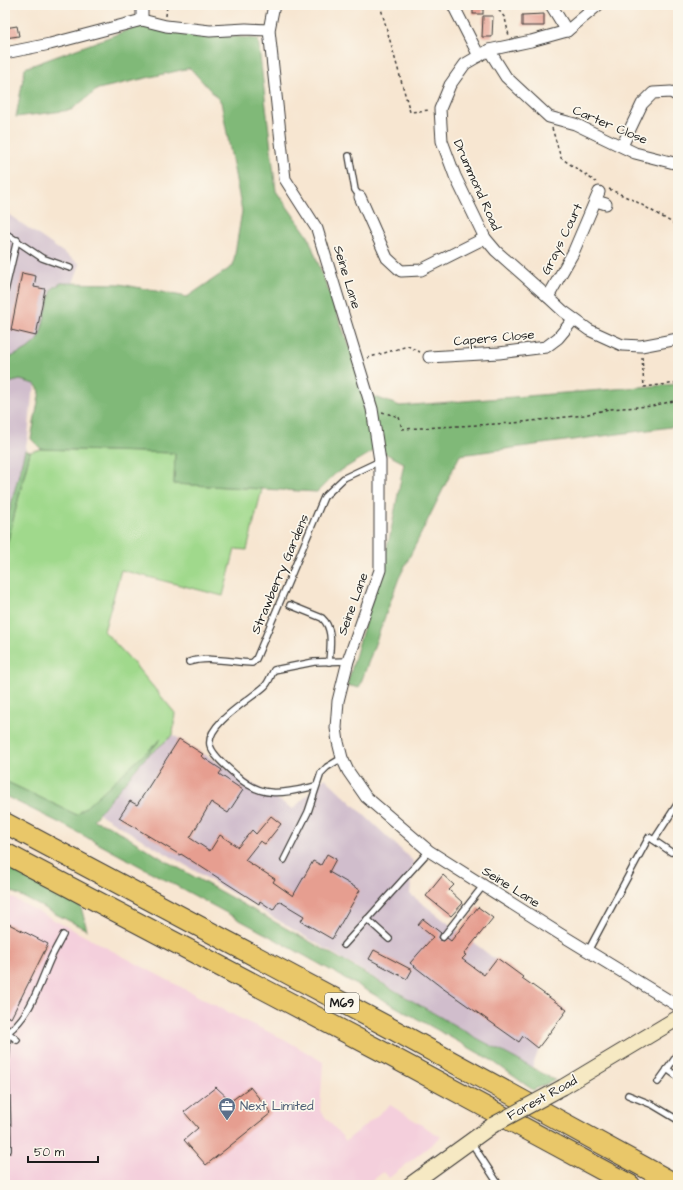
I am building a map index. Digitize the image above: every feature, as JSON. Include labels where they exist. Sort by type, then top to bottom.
[{"type":"highway","name":"M69","points":[[5,823],[392,1029],[677,1185]]},
{"type":"highway","name":"M69","points":[[5,853],[385,1053],[630,1185]]},
{"type":"street","points":[[142,5],[142,20]]},
{"type":"street","name":"Seine Lane","points":[[274,5],[269,30],[285,179],[317,229],[373,412],[380,461],[380,570],[348,661],[338,701],[336,714],[338,742],[342,758],[348,771],[366,797],[429,851],[678,1006]]},
{"type":"street","name":"Carter Close","points":[[453,5],[484,53],[506,77],[549,117],[575,124],[635,153],[678,164]]},
{"type":"street","points":[[551,5],[567,31]]},
{"type":"street","points":[[484,53],[567,31],[598,5]]},
{"type":"street","points":[[5,53],[50,44],[142,20],[166,26],[210,31],[246,29],[269,30]]},
{"type":"street","name":"Drummond Road","points":[[484,53],[465,64],[450,85],[440,109],[442,141],[455,176],[485,238],[496,251],[573,320],[589,330],[622,345],[641,346],[678,339]]},
{"type":"street","points":[[622,146],[642,104],[653,93],[671,92],[678,96]]},
{"type":"street","name":"Grays Court","points":[[548,297],[574,253],[601,196]]},
{"type":"street","points":[[360,197],[387,258],[401,271],[421,270],[485,238]]},
{"type":"street","name":"Capers Close","points":[[429,357],[499,353],[546,347],[558,338],[573,320]]},
{"type":"street","name":"Forest Road","points":[[410,1185],[493,1125],[563,1087],[678,1018]]},
{"type":"lane","points":[[349,156],[356,190],[360,197]]},
{"type":"lane","points":[[5,233],[42,258],[70,268]]},
{"type":"lane","points":[[5,291],[17,240]]},
{"type":"lane","name":"Strawberry Gardens","points":[[189,662],[208,659],[252,663],[256,659],[324,497],[344,478],[380,461]]},
{"type":"lane","points":[[290,605],[322,618],[326,622],[329,628],[329,662]]},
{"type":"lane","points":[[316,786],[278,794],[259,791],[238,777],[219,759],[210,746],[210,739],[214,729],[227,716],[266,685],[274,670],[314,662],[348,661]]},
{"type":"lane","points":[[284,860],[308,812],[318,778],[324,770],[342,758]]},
{"type":"lane","points":[[654,840],[678,803]]},
{"type":"lane","points":[[588,951],[649,837],[671,852]]},
{"type":"lane","points":[[344,945],[429,851]]},
{"type":"lane","points":[[443,937],[483,886]]},
{"type":"lane","points":[[367,919],[389,940]]},
{"type":"lane","points":[[7,1032],[18,1025],[23,1017],[43,980],[50,960],[63,935]]},
{"type":"lane","points":[[7,1032],[17,1040]]},
{"type":"lane","points":[[7,1032],[6,1056],[8,1150]]},
{"type":"lane","points":[[658,1082],[678,1054]]},
{"type":"lane","points":[[667,1070],[678,1077]]},
{"type":"lane","points":[[628,1095],[653,1105],[678,1120]]},
{"type":"lane","points":[[471,1142],[499,1185]]},
{"type":"path","points":[[380,5],[410,112],[440,109]]},
{"type":"path","points":[[496,5],[505,18],[510,45]]},
{"type":"path","points":[[549,117],[561,158],[601,196],[635,201],[678,226]]},
{"type":"path","points":[[358,361],[408,346],[429,357]]},
{"type":"path","points":[[641,346],[644,387],[678,383]]},
{"type":"path","points":[[373,412],[399,417],[402,429],[514,423],[584,415],[609,409],[652,406],[678,400]]},
{"type":"shaded area","points":[[5,212],[80,264],[32,396],[28,436],[18,483],[5,528]]},
{"type":"shaded area","points":[[173,735],[293,809],[325,778],[413,861],[410,894],[555,1005],[531,1071],[86,806]]},
{"type":"shaded area","points":[[5,894],[245,1021],[284,1039],[323,1062],[320,1111],[346,1141],[390,1105],[441,1137],[389,1178],[383,1172],[367,1185],[17,1185],[5,1180]]},
{"type":"green space","points":[[139,26],[258,39],[276,191],[308,236],[367,394],[400,406],[678,384],[678,426],[460,455],[399,578],[359,688],[347,685],[390,536],[404,463],[377,449],[335,474],[317,492],[174,484],[175,453],[41,449],[31,439],[40,391],[35,384],[20,380],[5,384],[5,360],[27,349],[39,339],[52,289],[61,283],[120,284],[187,297],[233,266],[242,211],[221,102],[190,68],[98,89],[71,110],[16,117],[25,68]]},
{"type":"green space","points":[[41,449],[175,453],[174,484],[262,489],[247,550],[235,549],[223,596],[121,570],[104,631],[130,659],[175,713],[173,735],[77,815],[5,781],[5,552],[30,452]]},
{"type":"green space","points":[[25,450],[30,452],[5,552],[5,528]]},
{"type":"green space","points":[[161,739],[93,820],[108,825],[166,861],[330,953],[473,1036],[555,1080],[533,1090],[491,1060],[273,938],[62,824],[5,796],[5,781],[77,815]]},
{"type":"green space","points":[[5,866],[81,907],[87,930],[5,888]]},
{"type":"building","points":[[473,5],[483,5],[483,14],[473,14]]},
{"type":"building","points":[[544,14],[544,26],[522,26],[522,15]]},
{"type":"building","points":[[483,16],[493,16],[492,37],[482,37]]},
{"type":"building","points":[[17,26],[19,36],[5,38],[5,28]]},
{"type":"building","points":[[22,273],[36,276],[34,287],[45,289],[36,336],[11,330]]},
{"type":"building","points":[[179,739],[203,754],[201,756],[222,770],[219,774],[243,790],[228,813],[211,802],[190,838],[210,851],[220,835],[238,847],[252,830],[256,834],[271,816],[281,824],[265,844],[260,841],[245,860],[275,879],[273,882],[293,896],[313,861],[321,865],[327,854],[336,859],[329,872],[360,890],[332,939],[301,921],[304,916],[279,901],[273,910],[260,901],[259,904],[181,854],[180,855],[119,818],[130,801],[137,805]]},
{"type":"building","points":[[443,875],[454,885],[449,890],[463,903],[451,916],[426,896]]},
{"type":"building","points":[[478,907],[493,918],[464,954],[466,955],[462,959],[484,975],[497,958],[567,1010],[538,1048],[523,1036],[519,1042],[441,987],[410,963],[433,937],[418,925],[423,919],[441,933],[439,937],[440,940],[444,941],[447,938],[451,941]]},
{"type":"building","points":[[5,922],[48,944],[11,1018],[5,1015]]},
{"type":"building","points":[[374,950],[412,970],[407,979],[369,959]]},
{"type":"building","name":"Next Limited","points":[[216,1087],[231,1101],[250,1087],[271,1113],[206,1165],[184,1140],[198,1128],[184,1112]]},
{"type":"place","name":"Next Limited","points":[[227,1121]]}]
